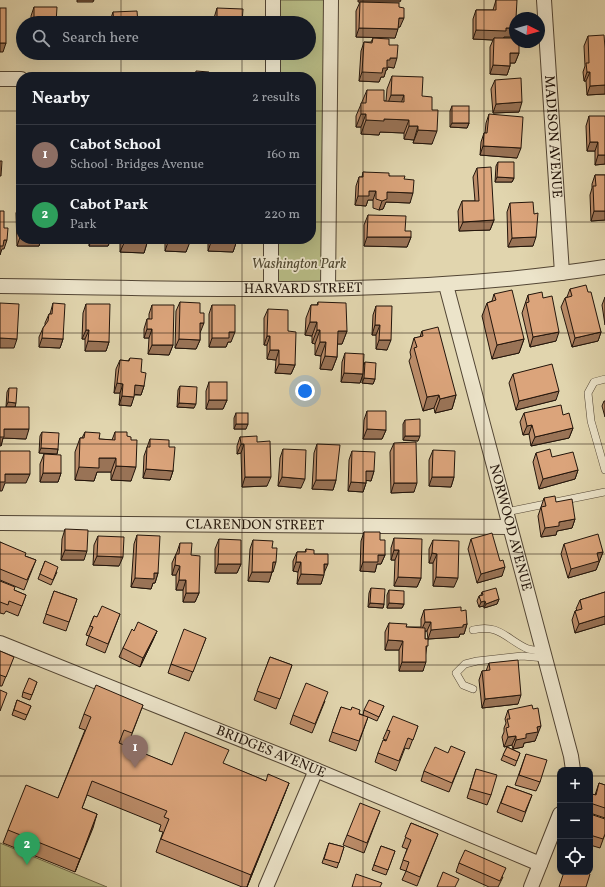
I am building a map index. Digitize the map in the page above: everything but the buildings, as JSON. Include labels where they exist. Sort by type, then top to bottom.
[{"type":"street","points":[[273,16],[274,0]]},
{"type":"street","points":[[328,288],[332,0]]},
{"type":"street","name":"MADISON AVENUE","points":[[544,0],[562,273]]},
{"type":"street","points":[[273,60],[273,72]]},
{"type":"street","points":[[0,79],[16,79]]},
{"type":"street","points":[[271,244],[271,288]]},
{"type":"street","name":"HARVARD STREET","points":[[0,286],[328,288],[446,284],[562,273],[605,266]]},
{"type":"street","name":"NORWOOD AVENUE","points":[[446,284],[572,767]]},
{"type":"street","name":"CLARENDON STREET","points":[[0,523],[510,527]]},
{"type":"street","name":"BRIDGES AVENUE","points":[[0,643],[316,770],[540,864]]},
{"type":"street","points":[[266,887],[316,770]]},
{"type":"street","points":[[531,887],[557,822]]},
{"type":"lane","points":[[605,379],[594,382],[588,394],[591,421],[605,470]]},
{"type":"lane","points":[[506,512],[605,492]]},
{"type":"lane","points":[[473,630],[490,628],[511,638],[528,649],[544,655]]},
{"type":"lane","points":[[473,689],[463,685],[456,673],[465,664],[522,656],[544,655]]},
{"type":"green space","name":"Washington Park","points":[[273,0],[331,0],[328,288],[271,288],[271,244],[316,244],[316,72],[273,72],[273,60],[316,60],[316,16],[273,16]]},
{"type":"green space","points":[[0,843],[107,887],[0,887]]},
{"type":"place","name":"Cabot School","points":[[135,768]]},
{"type":"place","name":"Cabot Park","points":[[27,865]]}]
